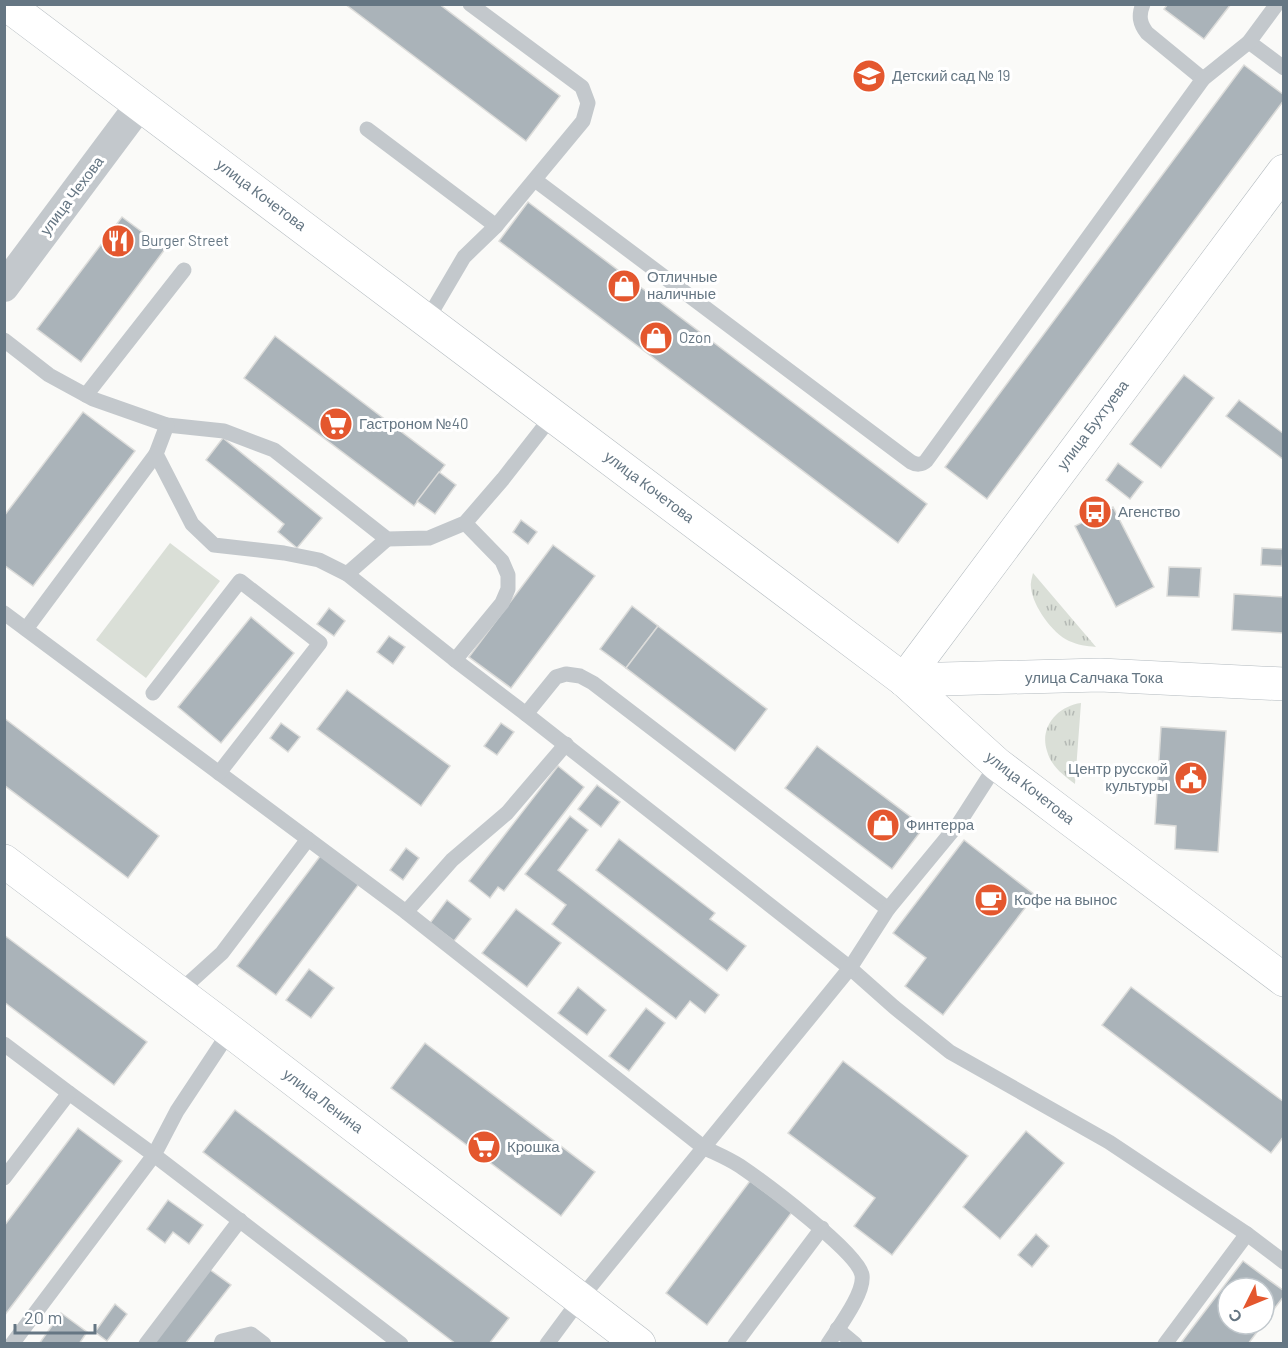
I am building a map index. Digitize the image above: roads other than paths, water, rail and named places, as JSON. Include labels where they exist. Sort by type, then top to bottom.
[{"type":"street","name":"улица Кочетова","points":[[6,4],[904,680],[997,764],[1284,980]]},
{"type":"street","name":"улица Чехова","points":[[4,287],[139,106]]},
{"type":"street","name":"улица Бухтуева","points":[[904,680],[1282,176]]},
{"type":"street","name":"улица Салчака Тока","points":[[904,680],[1100,675],[1284,684]]},
{"type":"street","name":"улица Ленина","points":[[4,861],[639,1344]]},
{"type":"lane","points":[[427,320],[464,257],[496,226],[583,121],[588,103],[582,87],[470,4]]},
{"type":"lane","points":[[1143,4],[1140,18],[1147,33],[1203,80]]},
{"type":"lane","points":[[535,180],[911,462],[921,464],[926,461],[1203,80],[1249,42],[1277,4]]},
{"type":"lane","points":[[1249,42],[1284,68]]},
{"type":"lane","points":[[367,129],[496,226]]},
{"type":"lane","points":[[86,395],[184,270]]},
{"type":"lane","points":[[4,340],[49,375],[93,399],[167,425],[224,431],[274,450],[387,539],[429,538],[465,523],[553,415]]},
{"type":"lane","points":[[26,629],[156,454],[167,425]]},
{"type":"lane","points":[[156,454],[192,524],[214,545],[318,560],[347,574],[850,968],[950,1052],[1109,1142],[1247,1234],[1284,1262]]},
{"type":"lane","points":[[455,660],[502,603],[508,589],[508,575],[502,561],[465,523]]},
{"type":"lane","points":[[347,574],[387,539]]},
{"type":"lane","points":[[153,693],[240,581],[320,643],[219,773]]},
{"type":"lane","points":[[4,613],[406,912],[703,1147],[739,1165],[822,1228],[850,1256],[862,1273],[861,1290],[828,1344]]},
{"type":"lane","points":[[526,714],[556,677],[566,674],[580,676],[602,690],[888,909]]},
{"type":"lane","points":[[406,912],[452,860],[507,813],[566,744]]},
{"type":"lane","points":[[547,1344],[580,1298],[850,968],[888,909],[959,823],[997,764]]},
{"type":"lane","points":[[179,992],[222,953],[308,839]]},
{"type":"lane","points":[[12,1344],[153,1155],[177,1111],[230,1031]]},
{"type":"lane","points":[[4,1044],[240,1220],[400,1344]]},
{"type":"lane","points":[[4,1178],[69,1093]]},
{"type":"lane","points":[[146,1344],[240,1220]]},
{"type":"lane","points":[[735,1344],[822,1228]]},
{"type":"lane","points":[[1165,1344],[1247,1234]]},
{"type":"lane","points":[[837,1329],[855,1344]]},
{"type":"lane","points":[[221,1344],[222,1341],[251,1334],[264,1344]]},
{"type":"place","name":"Детский сад № 19","points":[[869,76]]},
{"type":"place","name":"Burger Street","points":[[118,241]]},
{"type":"place","name":"Отличные наличные","points":[[624,286]]},
{"type":"place","name":"Ozon","points":[[656,338]]},
{"type":"place","name":"Гастроном №40","points":[[336,424]]},
{"type":"place","name":"Агенство","points":[[1095,512]]},
{"type":"place","name":"Центр русской культуры","points":[[1191,778]]},
{"type":"place","name":"Финтерра","points":[[883,825]]},
{"type":"place","name":"Кофе на вынос","points":[[991,900]]},
{"type":"place","name":"Крошка","points":[[484,1147]]}]
